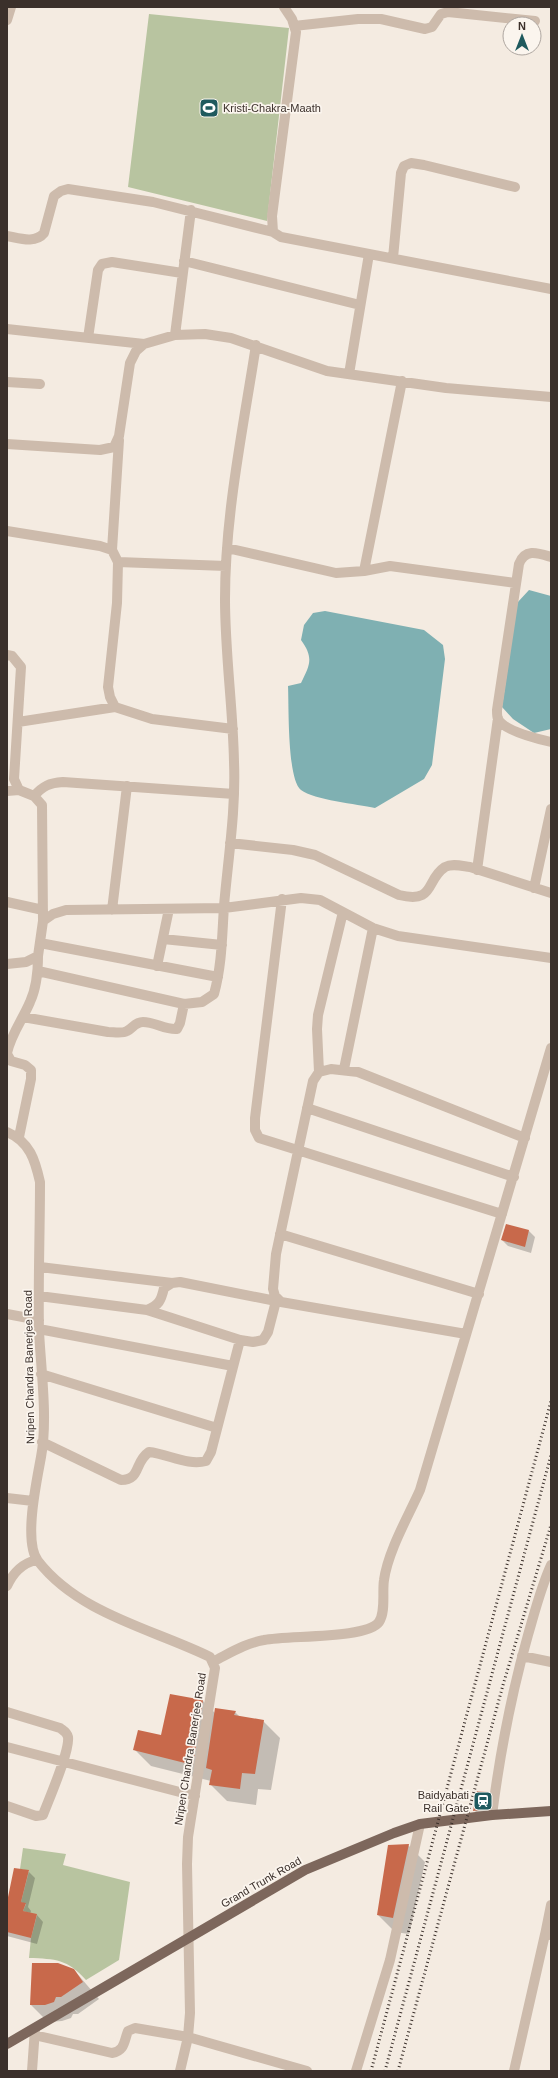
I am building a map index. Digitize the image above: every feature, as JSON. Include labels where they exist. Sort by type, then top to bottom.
[{"type":"main road","name":"Grand Trunk Road","points":[[7,2044],[35,2031],[189,1937],[304,1870],[394,1833],[420,1824],[492,1815],[551,1811]]},
{"type":"street","points":[[7,20],[11,7]]},
{"type":"street","points":[[273,232],[272,216],[296,48],[296,32],[292,19],[284,7]]},
{"type":"street","points":[[294,26],[358,19],[381,19],[425,30],[432,27],[441,14],[448,12],[502,18]]},
{"type":"street","points":[[393,258],[401,173],[404,166],[411,163],[424,165],[515,187]]},
{"type":"street","points":[[7,236],[35,240],[40,238],[44,233],[54,196],[61,191],[68,190],[112,195],[191,210],[273,232],[282,237],[551,288]]},
{"type":"street","points":[[175,335],[191,210]]},
{"type":"street","points":[[349,374],[369,254]]},
{"type":"street","points":[[184,261],[360,305]]},
{"type":"street","points":[[88,338],[98,270],[102,264],[112,262],[182,273]]},
{"type":"street","points":[[7,329],[144,344],[175,335],[205,334],[231,338],[256,345],[312,367],[349,374],[452,389],[551,396]]},
{"type":"street","points":[[115,706],[110,697],[108,687],[117,603],[118,562],[112,550],[119,436],[130,363],[136,351],[144,344]]},
{"type":"street","points":[[38,972],[184,1004],[202,1002],[214,994],[222,946],[234,794],[233,729],[228,676],[225,600],[227,548],[229,519],[256,345]]},
{"type":"street","points":[[364,571],[402,381]]},
{"type":"street","points":[[7,382],[40,384]]},
{"type":"street","points":[[7,444],[100,450],[114,447],[119,436]]},
{"type":"street","points":[[7,532],[100,546],[112,550]]},
{"type":"street","points":[[227,548],[336,572],[364,571],[390,566],[516,583]]},
{"type":"street","points":[[477,870],[498,718],[497,710],[516,583],[522,556],[528,553],[538,553],[551,558]]},
{"type":"street","points":[[118,562],[226,566]]},
{"type":"street","points":[[7,655],[12,656],[21,667],[14,779],[19,790]]},
{"type":"street","points":[[18,722],[115,706],[152,719],[233,729]]},
{"type":"street","points":[[498,718],[502,725],[510,729],[551,742]]},
{"type":"street","points":[[34,796],[42,786],[52,782],[234,794]]},
{"type":"street","points":[[112,910],[127,786]]},
{"type":"street","points":[[7,791],[19,790],[34,796],[42,805],[43,910],[38,956],[38,972],[35,988],[23,1017],[9,1044],[7,1054],[11,1061],[25,1065],[31,1070],[31,1080],[19,1137],[7,1132]]},
{"type":"street","points":[[534,888],[551,809]]},
{"type":"street","points":[[230,843],[293,850],[315,855],[399,895],[410,897],[420,896],[429,890],[439,873],[446,867],[457,865],[551,893]]},
{"type":"street","points":[[43,921],[53,914],[66,910],[224,908],[254,905],[282,899],[301,898],[320,900],[373,928],[398,936],[551,958]]},
{"type":"street","points":[[282,899],[255,1130],[259,1138],[502,1214]]},
{"type":"street","points":[[7,902],[43,910]]},
{"type":"street","points":[[158,966],[169,909]]},
{"type":"street","points":[[279,1301],[273,1289],[276,1254],[313,1081],[319,1072],[317,1029],[318,1015],[343,912]]},
{"type":"street","points":[[344,1069],[373,928]]},
{"type":"street","points":[[163,939],[222,946]]},
{"type":"street","points":[[40,943],[218,977]]},
{"type":"street","points":[[7,964],[26,962],[38,956]]},
{"type":"street","points":[[23,1017],[108,1032],[123,1032],[129,1030],[138,1023],[144,1022],[171,1029],[177,1029],[180,1023],[184,1004]]},
{"type":"street","points":[[214,1661],[237,1649],[262,1640],[287,1636],[362,1632],[375,1627],[380,1620],[384,1579],[389,1560],[420,1490],[551,1048]]},
{"type":"street","points":[[319,1072],[331,1069],[344,1069],[358,1072],[525,1138]]},
{"type":"street","points":[[307,1108],[514,1177]]},
{"type":"street","name":"Nripen Chandra Banerjee Road","points":[[19,1137],[36,1165],[40,1182],[39,1324],[42,1442],[33,1501],[32,1534],[36,1560],[51,1576],[95,1606],[117,1618],[192,1648],[210,1657],[214,1661],[215,1668],[186,1864],[191,1990],[188,2037],[180,2071]]},
{"type":"street","points":[[280,1234],[479,1294]]},
{"type":"street","points":[[40,1267],[172,1283],[180,1282],[466,1334]]},
{"type":"street","points":[[147,1310],[156,1306],[161,1301],[164,1288],[172,1283]]},
{"type":"street","points":[[39,1296],[147,1310],[240,1340],[253,1342],[263,1340],[268,1332],[279,1301]]},
{"type":"street","points":[[7,1314],[39,1324],[233,1366]]},
{"type":"street","points":[[42,1442],[121,1480],[128,1480],[135,1476],[142,1457],[149,1452],[191,1462],[198,1463],[206,1461],[211,1452],[240,1340]]},
{"type":"street","points":[[41,1374],[217,1428]]},
{"type":"street","points":[[7,1498],[33,1501]]},
{"type":"street","points":[[7,1586],[13,1574],[28,1562],[36,1560]]},
{"type":"street","points":[[492,1815],[507,1716],[537,1604],[551,1565]]},
{"type":"street","points":[[522,1656],[551,1662]]},
{"type":"street","points":[[7,1712],[66,1731],[68,1737],[68,1744],[43,1815],[36,1816],[7,1806]]},
{"type":"street","points":[[7,1747],[195,1796]]},
{"type":"street","points":[[356,2071],[390,1960],[420,1824]]},
{"type":"street","points":[[514,2071],[548,1933],[551,1905]]},
{"type":"street","points":[[32,2071],[35,2031],[112,2053],[118,2052],[124,2046],[128,2031],[135,2028],[188,2037],[307,2071]]},
{"type":"green space","name":"Kristi-Chakra-Maath","points":[[149,14],[289,28],[267,221],[128,187]]},
{"type":"green space","points":[[23,1848],[66,1854],[63,1865],[130,1882],[119,1960],[86,1980],[67,1964],[54,1960],[29,1958],[31,1938],[37,1915],[23,1911],[26,1904],[21,1902],[29,1871],[20,1869]]},
{"type":"water","points":[[529,590],[551,596],[551,729],[534,733],[513,719],[502,707],[517,603]]},
{"type":"water","points":[[325,611],[424,630],[443,645],[445,659],[432,765],[424,779],[375,808],[325,799],[307,793],[301,790],[296,783],[293,772],[288,686],[301,683],[307,671],[309,657],[308,652],[301,640],[304,625],[313,613]]},
{"type":"building","points":[[506,1224],[529,1230],[525,1247],[501,1240]]},
{"type":"building","points":[[170,1694],[203,1700],[193,1765],[133,1750],[138,1730],[161,1735]]},
{"type":"building","points":[[215,1708],[236,1711],[234,1715],[264,1720],[255,1774],[242,1773],[240,1789],[209,1785],[212,1770],[206,1768]]},
{"type":"building","name":"Baidyabati Rail Gate","points":[[477,1791],[489,1792],[486,1809],[473,1811]]},
{"type":"building","points":[[409,1844],[393,1918],[377,1915],[388,1845]]},
{"type":"building","points":[[14,1868],[29,1870],[21,1902],[26,1903],[23,1911],[37,1914],[31,1938],[7,1932],[7,1902]]},
{"type":"building","points":[[32,1963],[58,1963],[74,1969],[83,1982],[61,1997],[56,1997],[54,2002],[45,2005],[30,2005]]},
{"type":"railway","points":[[371,2071],[551,1401]]},
{"type":"railway","points":[[385,2071],[551,1455]]},
{"type":"railway","points":[[398,2071],[503,1685],[551,1525]]},
{"type":"place","name":"Kristi-Chakra-Maath","points":[[209,108]]},
{"type":"place","name":"Baidyabati Rail Gate","points":[[483,1801]]}]
